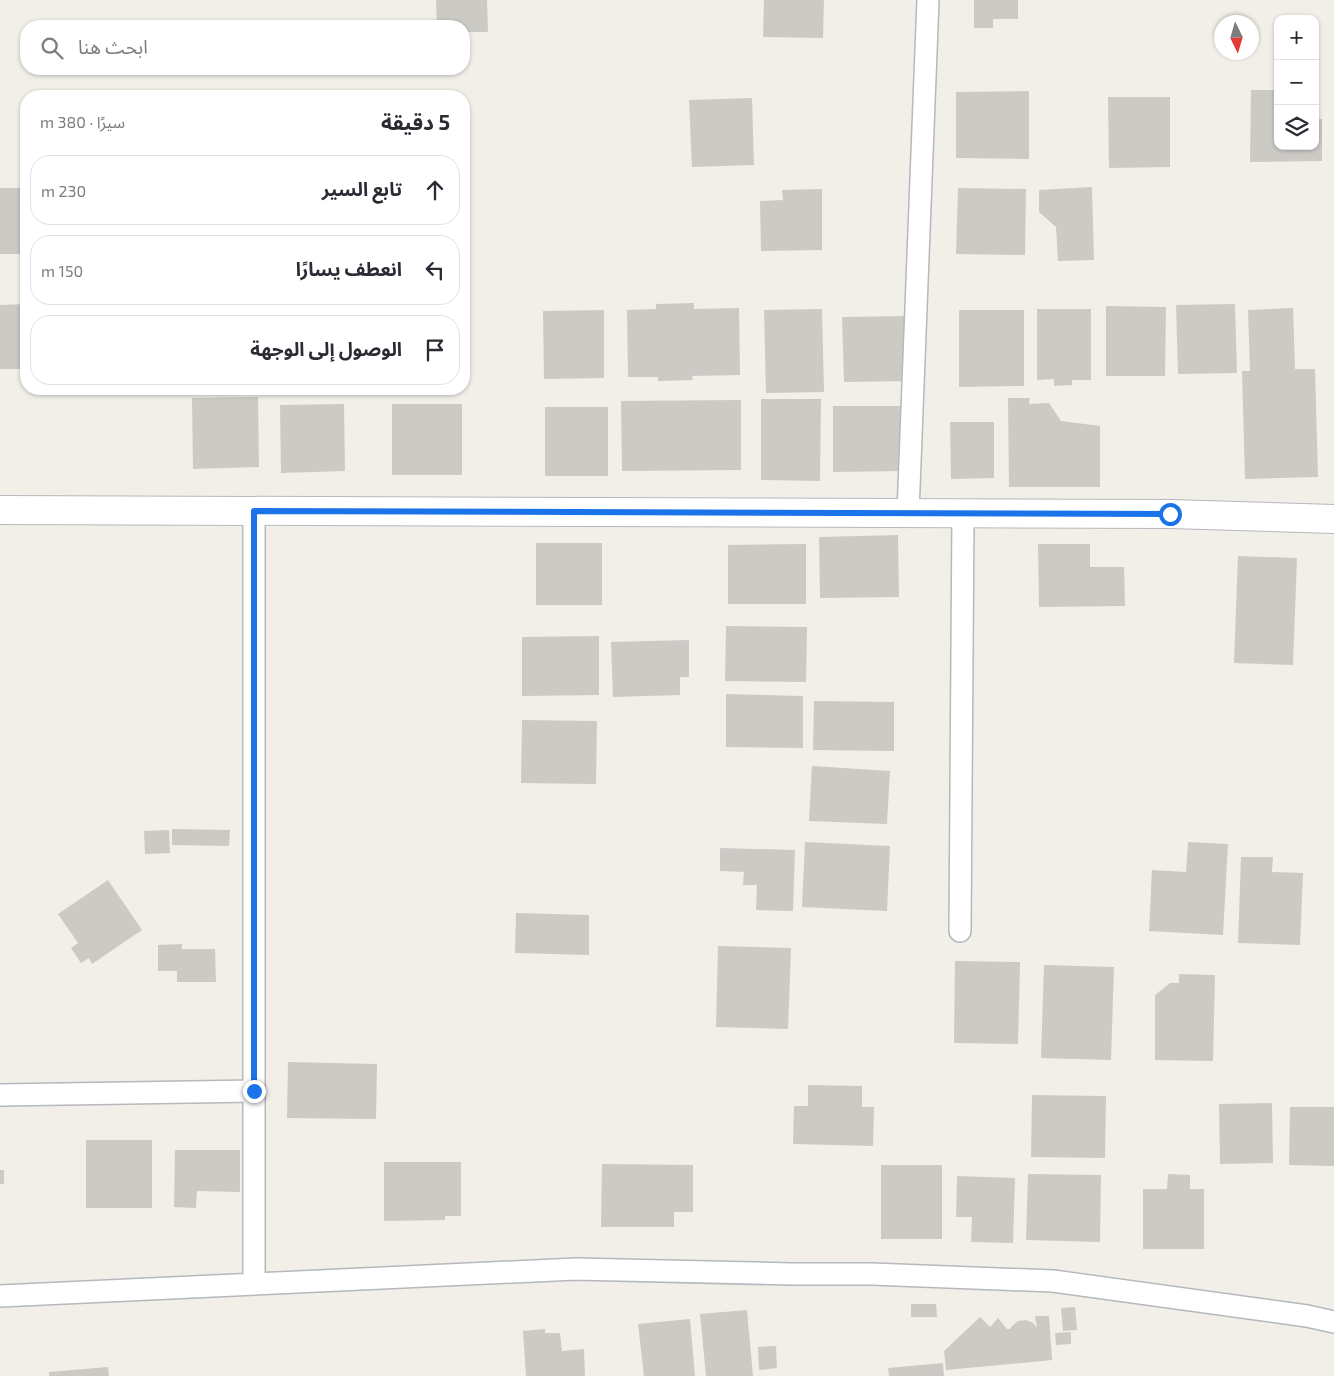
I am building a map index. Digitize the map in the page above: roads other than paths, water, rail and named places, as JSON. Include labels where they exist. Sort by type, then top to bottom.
[{"type":"street","points":[[908,513],[928,0]]},
{"type":"street","points":[[0,510],[1170,514],[1334,519]]},
{"type":"street","points":[[254,511],[254,1284]]},
{"type":"street","points":[[960,931],[964,513]]},
{"type":"street","points":[[0,1095],[254,1091]]},
{"type":"street","points":[[0,1296],[576,1269],[872,1274],[1053,1281],[1307,1316],[1334,1322]]}]
